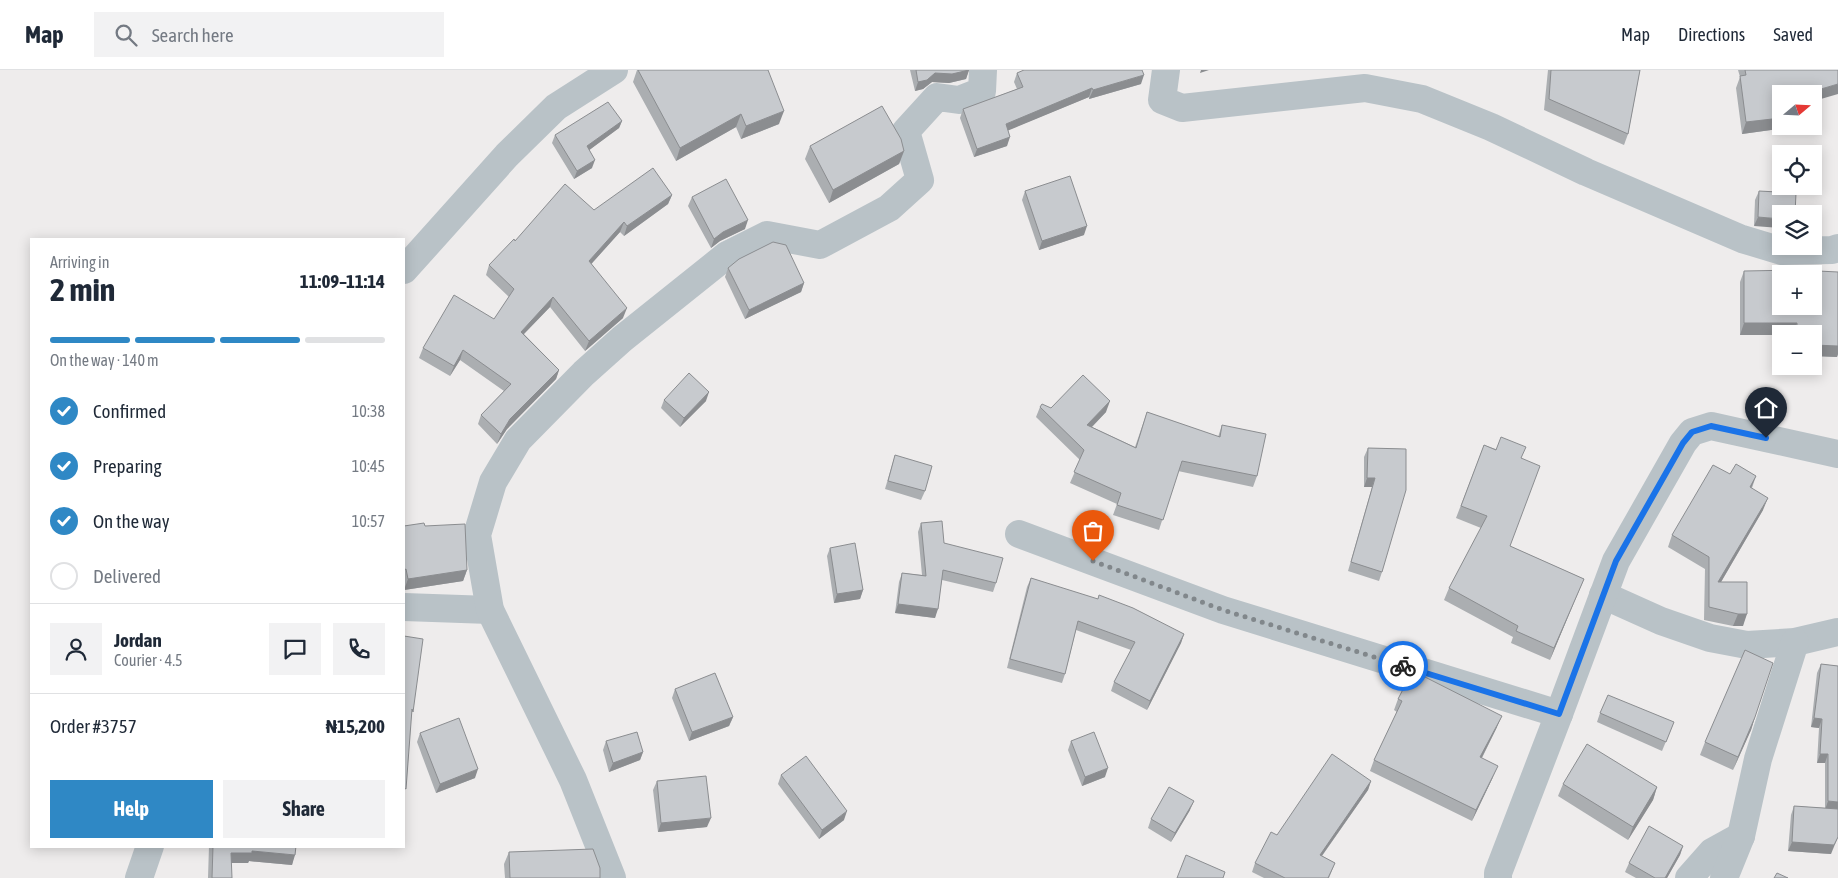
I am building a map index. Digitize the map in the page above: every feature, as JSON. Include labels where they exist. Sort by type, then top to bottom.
[{"type":"street","points":[[405,269],[507,155],[556,107],[614,70]]},
{"type":"street","points":[[612,878],[573,780],[490,610],[477,535],[493,482],[518,440],[547,409],[622,339],[727,255],[767,235],[820,245],[890,208],[920,180],[906,131],[938,97],[959,100],[982,91],[983,70]]},
{"type":"street","points":[[1166,70],[1162,100],[1182,108],[1365,88],[1422,99],[1491,127],[1586,172],[1742,239],[1782,251],[1832,250],[1838,248]]},
{"type":"street","points":[[1498,878],[1498,873],[1616,561],[1683,443],[1692,432],[1711,426],[1838,454]]},
{"type":"street","points":[[1019,534],[1223,610],[1559,714]]},
{"type":"street","points":[[1604,595],[1662,621],[1710,638],[1747,645],[1796,642],[1838,632]]},
{"type":"street","points":[[405,607],[490,610]]},
{"type":"street","points":[[1724,878],[1740,836],[1758,759],[1796,642]]},
{"type":"street","points":[[1688,878],[1712,852],[1740,836]]},
{"type":"street","points":[[139,878],[149,848]]},
{"type":"building","points":[[638,70],[768,70],[784,111],[746,126],[741,114],[680,148]]},
{"type":"building","points":[[916,70],[969,70],[952,74],[935,73],[927,80],[918,82]]},
{"type":"building","points":[[1024,70],[1142,70],[1144,75],[1093,90],[1092,88],[1006,124],[1010,137],[977,149],[963,109],[1023,87],[1017,73]]},
{"type":"building","points":[[1551,70],[1640,70],[1628,134],[1549,99]]},
{"type":"building","points":[[1745,70],[1838,70],[1838,84],[1822,89],[1822,85],[1772,85],[1772,119],[1746,122],[1740,76],[1746,75]]},
{"type":"building","points":[[608,102],[622,121],[587,146],[595,160],[577,171],[555,135]]},
{"type":"building","points":[[882,106],[901,139],[904,151],[833,190],[810,146]]},
{"type":"building","points":[[653,168],[672,195],[627,226],[624,222],[589,261],[627,308],[589,341],[553,297],[521,332],[559,370],[510,419],[501,434],[481,415],[511,384],[463,350],[454,366],[423,348],[454,295],[494,319],[514,289],[489,265],[514,239],[515,241],[565,184],[594,210]]},
{"type":"building","points":[[1070,176],[1087,226],[1042,241],[1025,191]]},
{"type":"building","points":[[726,179],[748,220],[723,232],[714,239],[692,197]]},
{"type":"building","points":[[1759,191],[1772,192],[1772,195],[1796,195],[1795,205],[1772,205],[1772,218],[1758,217]]},
{"type":"building","points":[[773,242],[786,245],[804,283],[749,310],[728,268],[739,259]]},
{"type":"building","points":[[1772,270],[1772,315],[1822,315],[1822,271],[1838,272],[1838,346],[1822,345],[1822,325],[1744,323],[1744,271]]},
{"type":"building","points":[[689,373],[709,392],[684,418],[664,400]]},
{"type":"building","points":[[1083,375],[1110,401],[1087,425],[1136,448],[1147,412],[1220,437],[1222,425],[1266,434],[1257,476],[1182,461],[1163,520],[1117,505],[1121,493],[1074,472],[1084,450],[1040,407],[1042,404],[1051,408]]},
{"type":"building","points":[[1501,437],[1526,447],[1521,458],[1540,466],[1510,546],[1584,579],[1554,648],[1516,631],[1518,626],[1449,588],[1487,516],[1461,506],[1484,445],[1496,450]]},
{"type":"building","points":[[1368,448],[1406,449],[1406,490],[1382,572],[1351,562],[1375,478],[1367,478]]},
{"type":"building","points":[[895,455],[932,466],[925,491],[888,481]]},
{"type":"building","points":[[1736,464],[1756,476],[1750,487],[1768,498],[1718,582],[1747,582],[1747,614],[1738,614],[1709,607],[1709,557],[1672,535],[1713,465],[1730,474]]},
{"type":"building","points":[[942,521],[944,543],[1003,558],[996,583],[943,570],[938,609],[898,604],[902,573],[926,576],[921,523]]},
{"type":"building","points":[[424,523],[425,526],[465,524],[467,570],[408,579],[405,570],[405,526]]},
{"type":"building","points":[[855,543],[863,590],[837,594],[830,548]]},
{"type":"building","points":[[1031,578],[1098,599],[1099,595],[1133,608],[1184,634],[1150,701],[1114,682],[1135,642],[1078,621],[1065,674],[1010,659]]},
{"type":"building","points":[[405,636],[423,639],[413,712],[412,709],[406,789]]},
{"type":"building","points":[[1745,650],[1773,663],[1755,717],[1738,757],[1705,742]]},
{"type":"building","points":[[1821,664],[1838,666],[1838,802],[1828,801],[1828,754],[1820,754],[1822,719],[1814,718]]},
{"type":"building","points":[[1412,672],[1502,716],[1480,757],[1498,766],[1476,810],[1374,760],[1402,701],[1398,699]]},
{"type":"building","points":[[715,673],[733,717],[692,732],[675,689]]},
{"type":"building","points":[[1608,695],[1674,722],[1666,742],[1600,713]]},
{"type":"building","points":[[459,718],[478,769],[440,784],[420,733]]},
{"type":"building","points":[[637,732],[643,752],[613,763],[606,741]]},
{"type":"building","points":[[1094,732],[1108,768],[1085,777],[1071,741]]},
{"type":"building","points":[[1587,744],[1657,787],[1633,827],[1563,784]]},
{"type":"building","points":[[1332,754],[1371,781],[1320,855],[1335,863],[1328,878],[1285,878],[1255,863],[1271,832],[1277,835]]},
{"type":"building","points":[[806,756],[847,811],[822,830],[781,775]]},
{"type":"building","points":[[706,776],[711,818],[661,823],[657,781]]},
{"type":"building","points":[[1169,787],[1194,801],[1175,833],[1151,819]]},
{"type":"building","points":[[1794,806],[1838,809],[1838,837],[1834,845],[1792,842]]},
{"type":"building","points":[[1649,826],[1683,846],[1665,878],[1655,878],[1629,863]]},
{"type":"building","points":[[213,848],[296,848],[295,855],[252,851],[252,853],[231,853],[232,878],[212,878]]},
{"type":"building","points":[[593,849],[600,868],[600,878],[510,878],[509,852]]},
{"type":"building","points":[[1186,855],[1225,872],[1223,878],[1177,878]]},
{"type":"building","points":[[1777,873],[1788,878],[1774,878]]},
{"type":"way so far","points":[[1093,561],[1223,610],[1403,666]]},
{"type":"route","points":[[1403,666],[1559,714],[1616,561],[1683,443],[1692,432],[1711,426],[1766,438]]}]
